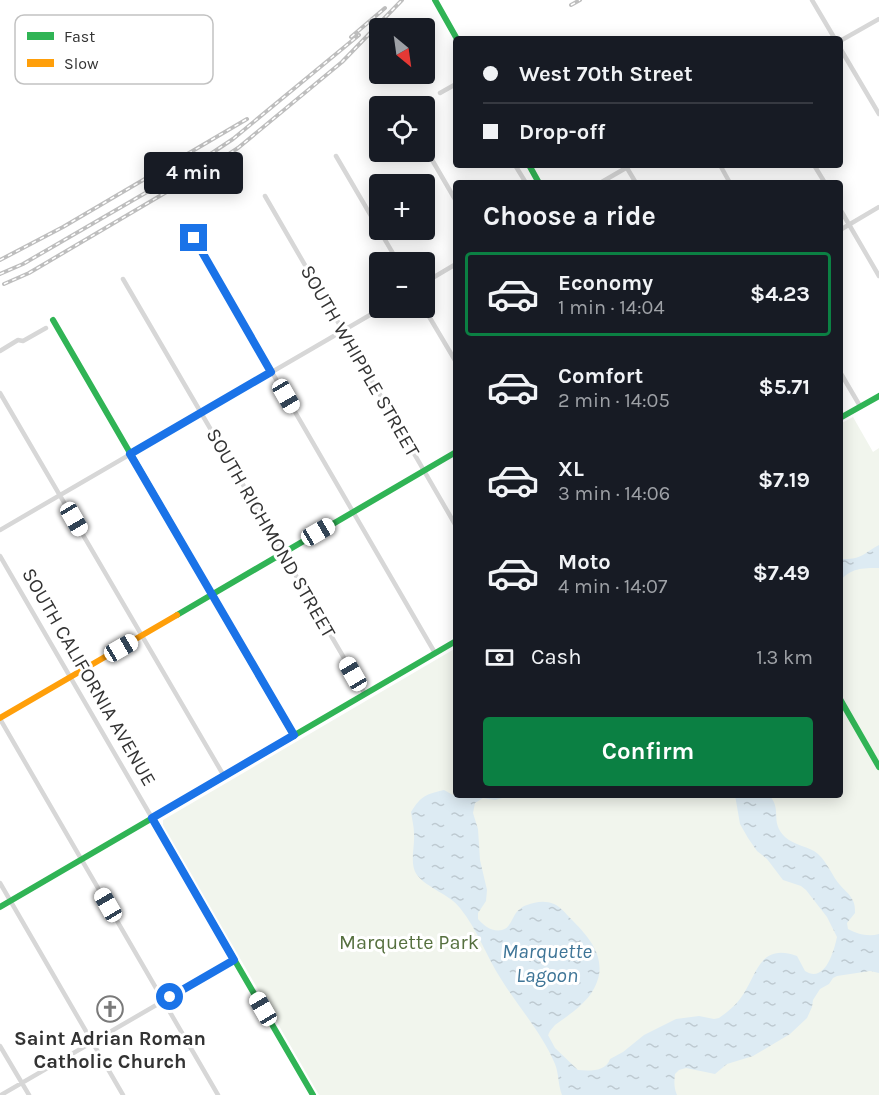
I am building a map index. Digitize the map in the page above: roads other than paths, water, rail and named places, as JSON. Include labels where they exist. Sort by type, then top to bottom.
[{"type":"street","points":[[435,0],[455,36]]},
{"type":"street","points":[[812,0],[833,36]]},
{"type":"street","points":[[843,40],[879,19]]},
{"type":"street","points":[[843,53],[879,113]]},
{"type":"street","points":[[440,93],[453,86]]},
{"type":"street","points":[[336,156],[392,252]]},
{"type":"street","points":[[433,162],[453,196]]},
{"type":"street","points":[[605,180],[626,168]]},
{"type":"street","name":"SOUTH WHIPPLE STREET","points":[[265,196],[453,521]]},
{"type":"street","points":[[843,228],[879,207]]},
{"type":"street","points":[[843,214],[879,276]]},
{"type":"street","points":[[194,238],[435,653]]},
{"type":"street","points":[[435,276],[453,266]]},
{"type":"street","name":"SOUTH RICHMOND STREET","points":[[123,279],[365,694]]},
{"type":"street","points":[[0,530],[369,315]]},
{"type":"street","points":[[430,318],[453,357]]},
{"type":"street","points":[[53,320],[294,735]]},
{"type":"street","points":[[0,351],[46,328]]},
{"type":"street","points":[[843,377],[860,406]]},
{"type":"street","points":[[0,393],[224,776]]},
{"type":"street","points":[[843,416],[879,396]]},
{"type":"street","points":[[218,1095],[0,718],[453,454]]},
{"type":"street","name":"SOUTH CALIFORNIA AVENUE","points":[[0,556],[313,1095]]},
{"type":"street","points":[[0,907],[453,643]]},
{"type":"street","points":[[843,704],[879,767]]},
{"type":"street","points":[[0,883],[123,1095]]},
{"type":"street","points":[[1,1095],[234,960]]},
{"type":"street","points":[[0,1046],[28,1095]]},
{"type":"water","points":[[879,545],[879,568],[857,570],[848,573],[843,578],[843,559],[861,556]]},
{"type":"water","name":"Marquette Lagoon","points":[[444,790],[453,795],[453,798],[483,798],[475,803],[473,813],[478,829],[480,860],[487,890],[486,901],[478,913],[480,922],[492,929],[502,930],[509,926],[515,914],[522,907],[537,902],[551,903],[557,905],[577,925],[588,937],[596,951],[600,967],[593,991],[582,1004],[555,1025],[548,1035],[555,1048],[578,1070],[592,1070],[605,1066],[610,1059],[644,1035],[676,1019],[699,1016],[719,1018],[740,999],[760,964],[774,954],[784,953],[797,956],[805,971],[812,974],[823,970],[827,964],[837,937],[827,917],[806,890],[783,880],[767,859],[757,851],[740,824],[736,798],[771,798],[780,831],[793,842],[814,851],[827,865],[854,903],[855,913],[847,923],[848,929],[863,935],[879,934],[879,973],[870,971],[833,978],[829,984],[820,989],[813,1000],[807,1018],[790,1034],[753,1056],[727,1064],[715,1074],[686,1068],[679,1070],[675,1074],[677,1095],[562,1095],[550,1053],[501,979],[466,916],[455,903],[421,880],[415,871],[411,812],[424,796]]},
{"type":"railway","points":[[4,284],[29,273],[238,148],[342,62],[402,0]]},
{"type":"railway","points":[[571,5],[580,0]]},
{"type":"railway","points":[[351,37],[385,8]]},
{"type":"railway","points":[[0,274],[23,264],[197,163],[233,139],[359,35]]},
{"type":"railway","points":[[0,260],[63,227],[247,119]]},
{"type":"place","name":"Saint Adrian Roman Catholic Church","points":[[110,1009]]},
{"type":"park label","name":"Marquette Park","points":[[409,942]]}]
